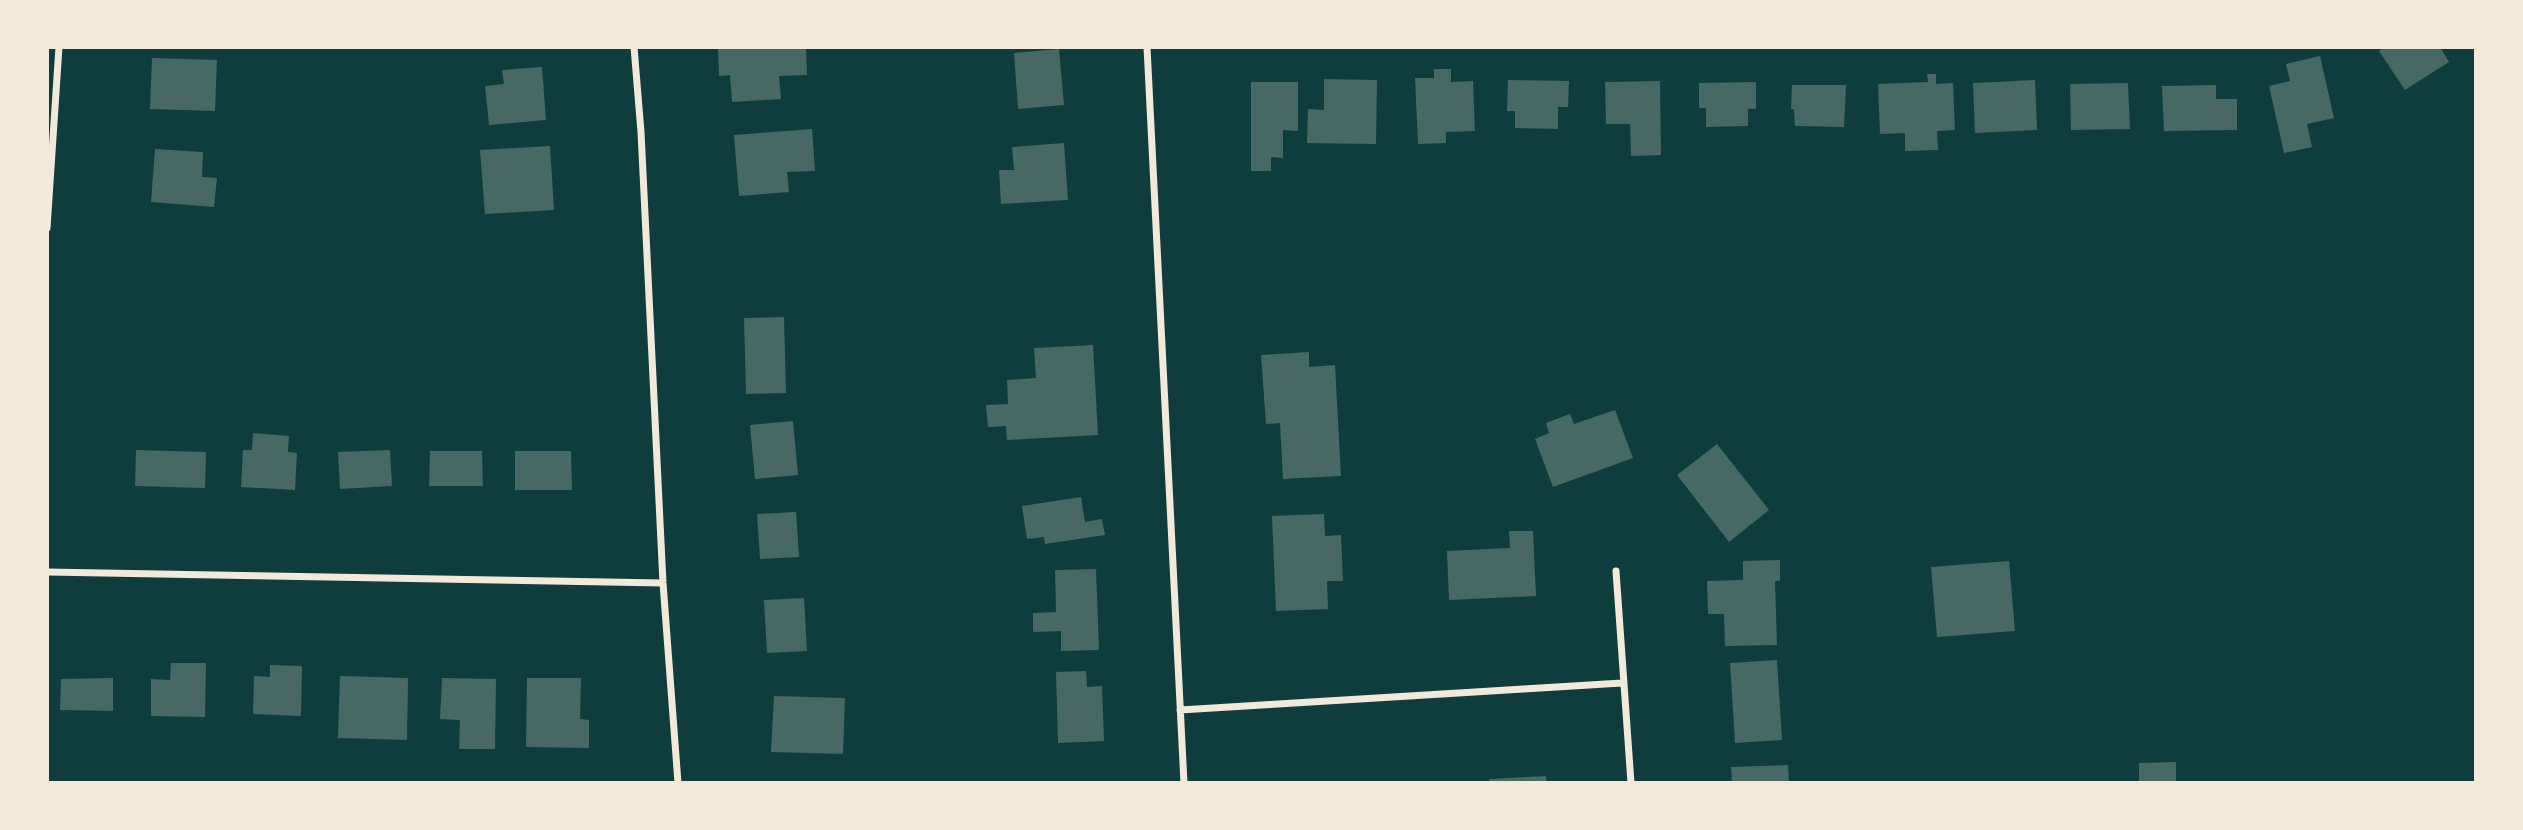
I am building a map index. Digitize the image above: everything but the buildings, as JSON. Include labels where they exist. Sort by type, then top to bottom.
[{"type":"street","points":[[47,228],[59,47]]},
{"type":"street","points":[[634,47],[641,132],[663,583],[678,783]]},
{"type":"street","points":[[1147,47],[1184,783]]},
{"type":"street","points":[[1616,571],[1630,783]]},
{"type":"street","points":[[47,572],[663,583]]},
{"type":"street","points":[[1180,710],[1622,683]]}]
